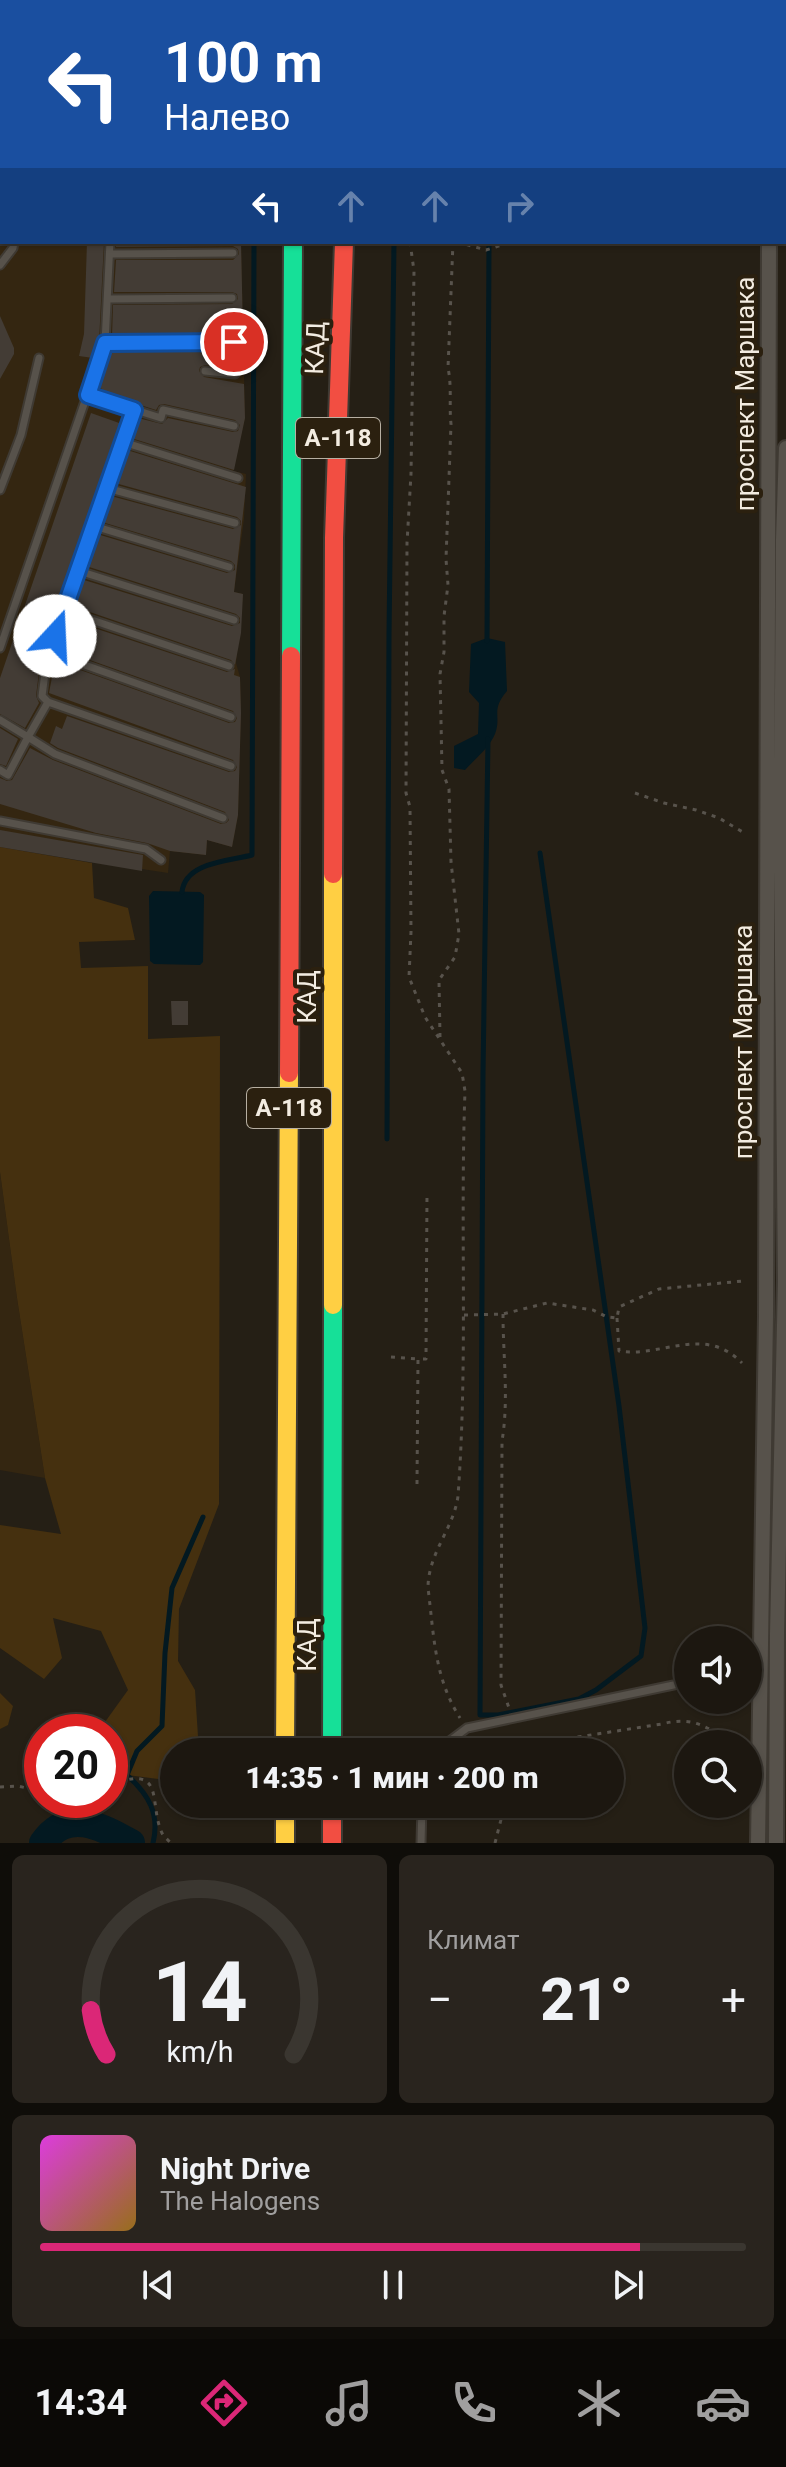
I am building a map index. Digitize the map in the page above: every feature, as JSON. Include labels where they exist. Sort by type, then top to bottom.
[{"type":"highway","name":"КАД","points":[[285,1738],[293,244]]},
{"type":"highway","name":"КАД","points":[[332,1738],[333,554],[344,244]]},
{"type":"highway","points":[[285,1818],[285,1843]]},
{"type":"highway","points":[[332,1818],[332,1843]]},
{"type":"street","name":"проспект Маршака","points":[[761,1626],[766,1316],[769,244]]},
{"type":"street","name":"проспект Маршака","points":[[776,1843],[786,1315],[786,448]]},
{"type":"street","points":[[766,1316],[786,1315]]},
{"type":"street","name":"проспект Маршака","points":[[758,1843],[760,1714]]},
{"type":"lane","points":[[0,265],[14,244]]},
{"type":"lane","points":[[0,648],[105,343],[110,244]]},
{"type":"lane","points":[[110,254],[233,253]]},
{"type":"lane","points":[[108,299],[232,298]]},
{"type":"lane","points":[[105,343],[234,342],[235,374],[205,371]]},
{"type":"lane","points":[[0,490],[21,435],[39,358]]},
{"type":"lane","points":[[88,395],[161,418],[163,410],[234,426]]},
{"type":"lane","points":[[134,410],[51,653],[42,696],[48,702],[231,766]]},
{"type":"lane","points":[[123,442],[238,478]]},
{"type":"lane","points":[[107,488],[235,523]]},
{"type":"lane","points":[[94,526],[229,567]]},
{"type":"lane","points":[[79,571],[234,620]]},
{"type":"lane","points":[[65,611],[229,666]]},
{"type":"lane","points":[[51,653],[231,717]]},
{"type":"lane","points":[[0,770],[8,775],[48,702]]},
{"type":"lane","points":[[0,720],[55,754],[223,818]]},
{"type":"lane","points":[[0,821],[146,849],[161,860]]},
{"type":"lane","points":[[762,1633],[782,1634]]},
{"type":"lane","points":[[454,1738],[467,1728],[674,1685]]},
{"type":"lane","points":[[421,1843],[422,1818]]},
{"type":"path","points":[[410,244],[414,271],[407,543],[409,977],[425,1017],[462,1073],[465,1091],[462,1219],[464,1315],[458,1496],[456,1510],[434,1555],[428,1575],[439,1673],[445,1693],[467,1728]]},
{"type":"path","points":[[440,1039],[439,980],[455,957],[459,934],[451,862],[449,789],[442,770],[440,674],[448,585],[446,559],[451,424],[448,368],[455,244]]},
{"type":"path","points":[[463,244],[486,250],[507,244]]},
{"type":"path","points":[[635,793],[719,818],[746,834]]},
{"type":"path","points":[[391,1357],[426,1359],[427,1193]]},
{"type":"path","points":[[742,1363],[724,1348],[711,1345],[619,1351],[617,1318],[619,1307],[659,1289],[743,1281]]},
{"type":"path","points":[[464,1315],[503,1314],[547,1303],[593,1310],[617,1318]]},
{"type":"path","points":[[503,1314],[507,1412],[502,1441],[501,1685],[513,1719]]},
{"type":"path","points":[[417,1484],[418,1359]]},
{"type":"path","points":[[571,1738],[679,1720],[690,1720],[712,1730]]},
{"type":"path","points":[[128,1780],[136,1778],[152,1788],[162,1833],[171,1843]]},
{"type":"path","points":[[0,1787],[24,1787]]},
{"type":"path","points":[[495,1843],[501,1818]]},
{"type":"shaded area","points":[[0,244],[241,244],[245,418],[233,471],[246,474],[244,519],[234,592],[243,594],[236,663],[240,677],[241,712],[238,815],[232,847],[207,840],[206,855],[170,851],[168,873],[0,847]]},
{"type":"shaded area","points":[[0,847],[92,863],[94,898],[128,908],[135,940],[79,942],[81,968],[148,966],[148,1039],[220,1036],[219,1504],[179,1609],[178,1661],[195,1690],[198,1738],[160,1738],[160,1779],[128,1775],[128,1714],[111,1714],[128,1690],[101,1631],[53,1618],[62,1658],[44,1679],[0,1648],[0,1525],[61,1534],[45,1478],[0,1172]]},
{"type":"shaded area","points":[[0,1172],[17,1298],[45,1478],[0,1470]]},
{"type":"shaded area","points":[[0,1693],[13,1706],[8,1725],[0,1729]]},
{"type":"water","points":[[487,638],[505,642],[507,691],[499,703],[497,728],[489,744],[465,770],[454,768],[454,746],[478,734],[479,703],[469,692],[471,644]]},
{"type":"water","points":[[153,891],[200,892],[204,895],[203,962],[200,965],[154,964],[150,961],[149,896]]},
{"type":"building","points":[[87,244],[104,244],[99,342],[93,358],[79,356],[84,334]]},
{"type":"building","points":[[116,244],[241,244],[243,333],[228,333],[228,336],[112,336],[113,305],[232,304],[238,299],[237,294],[232,292],[114,292],[116,260],[233,260],[239,254],[233,246],[116,247]]},
{"type":"building","points":[[0,316],[14,354],[0,379]]},
{"type":"building","points":[[110,349],[228,349],[228,367],[205,365],[199,371],[204,377],[244,384],[245,418],[234,470],[131,438],[135,428],[138,429],[135,426],[138,418],[162,424],[168,418],[233,432],[238,431],[240,425],[235,420],[164,404],[156,410],[106,394],[100,387]]},
{"type":"building","points":[[91,413],[122,424],[54,618],[39,672],[36,696],[39,703],[25,728],[0,714],[0,678]]},
{"type":"building","points":[[127,450],[246,487],[234,592],[243,594],[241,633],[235,665],[231,660],[72,606],[81,579],[232,626],[240,623],[236,614],[86,566],[97,534],[227,573],[235,570],[231,561],[102,522],[111,496],[233,529],[241,525],[237,517],[115,483]]},
{"type":"building","points":[[67,619],[227,672],[235,669],[234,675],[240,677],[241,713],[238,815],[232,847],[207,840],[206,855],[170,851],[0,804],[0,778],[12,780],[30,748],[53,760],[221,824],[229,820],[225,812],[50,743],[56,726],[62,729],[67,716],[229,772],[237,767],[233,760],[49,693],[55,661],[229,723],[237,718],[233,711],[59,649]]},
{"type":"building","points":[[0,728],[18,739],[6,766],[0,764]]},
{"type":"building","points":[[0,830],[143,855],[142,871],[0,847]]},
{"type":"building","points":[[171,1001],[188,1001],[188,1025],[172,1025]]},
{"type":"waterway","points":[[182,892],[185,882],[199,869],[252,855],[254,244]]},
{"type":"waterway","points":[[387,1139],[394,244]]},
{"type":"waterway","points":[[487,641],[489,244]]},
{"type":"waterway","points":[[488,739],[480,1715],[498,1715],[579,1699],[641,1656],[645,1628],[619,1406],[540,853]]},
{"type":"waterway","points":[[153,1843],[155,1823],[151,1806],[127,1775],[137,1751],[162,1726],[172,1588],[203,1517]]},
{"type":"waterway","points":[[43,1843],[52,1832],[73,1823],[96,1826],[131,1843]]},
{"type":"traffic: fast","points":[[291,656],[293,244]]},
{"type":"traffic: fast","points":[[332,1738],[333,1305]]},
{"type":"traffic: slow","points":[[333,874],[333,1305]]},
{"type":"traffic: slow","points":[[285,1738],[289,1073]]},
{"type":"traffic: slow","points":[[285,1818],[285,1843]]},
{"type":"traffic: jam","points":[[333,874],[334,538],[344,244]]},
{"type":"traffic: jam","points":[[289,1073],[291,656]]},
{"type":"traffic: jam","points":[[332,1818],[332,1843]]},
{"type":"route","points":[[55,636],[134,410],[88,395],[105,343],[234,342]]}]
